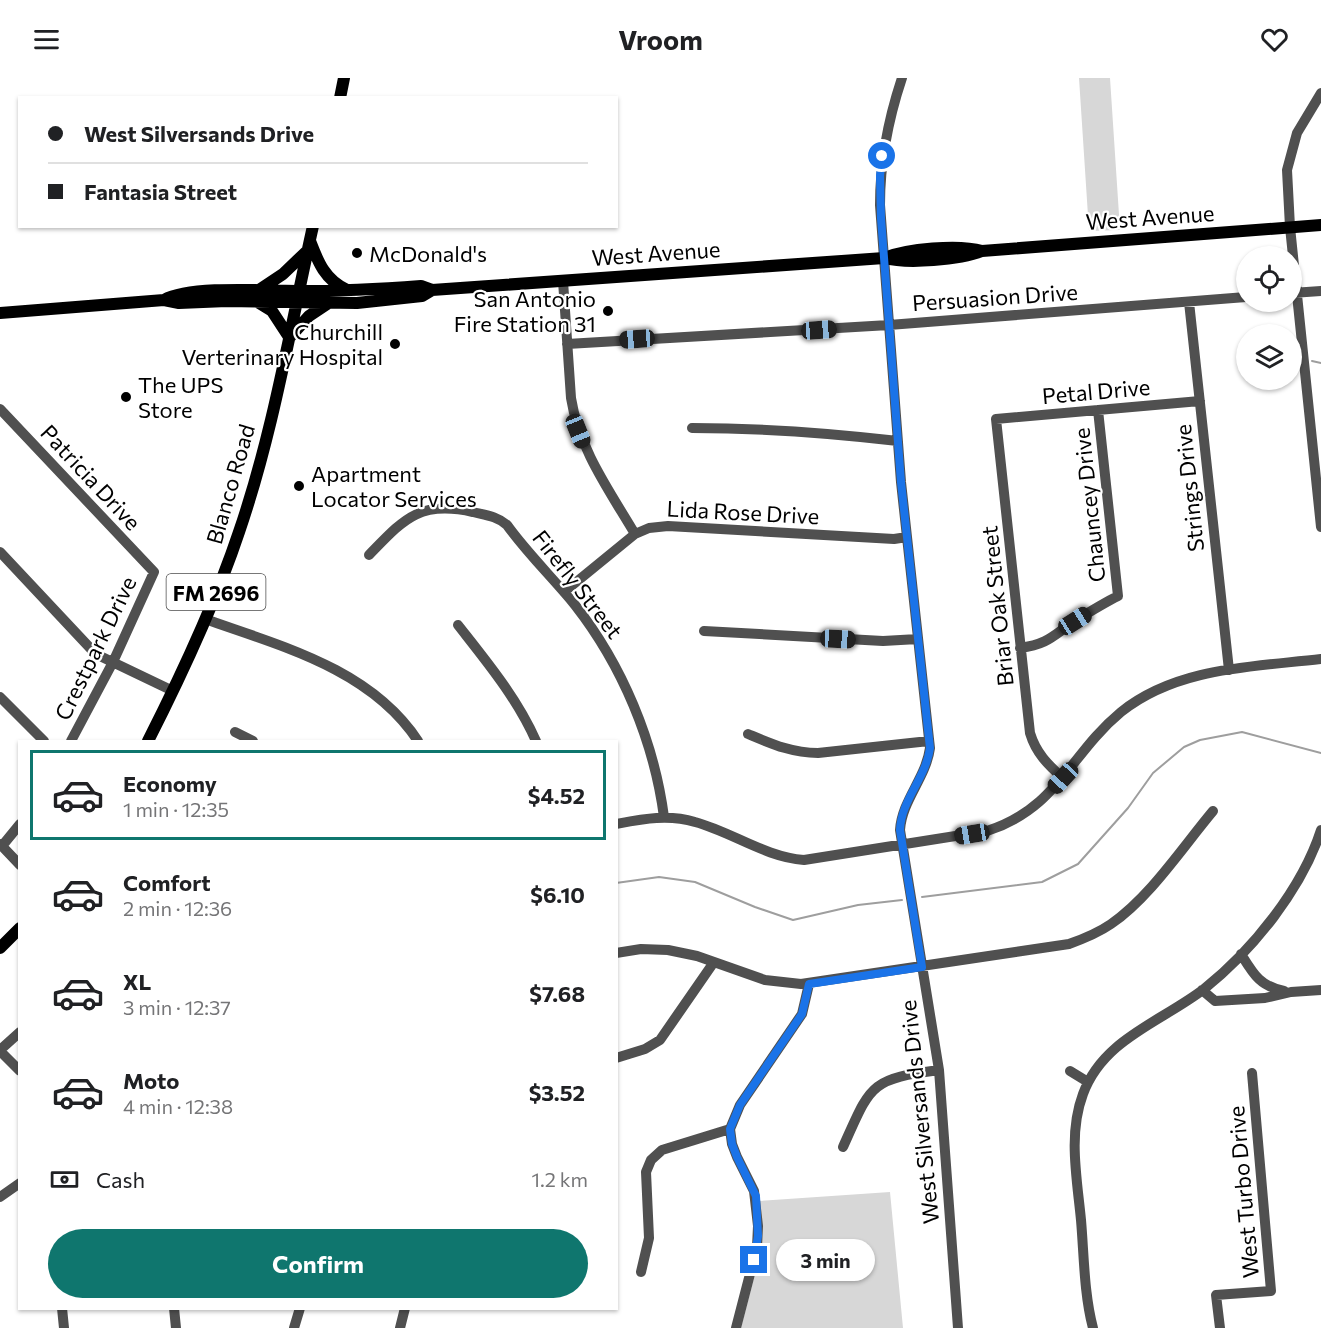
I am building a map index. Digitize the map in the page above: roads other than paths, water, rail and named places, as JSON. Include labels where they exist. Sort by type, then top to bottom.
[{"type":"main road","points":[[340,96],[344,78]]},
{"type":"main road","name":"West Avenue","points":[[0,313],[164,300],[179,303],[257,296],[297,297],[421,286],[432,290],[884,258],[898,252],[969,247],[982,251],[1321,225]]},
{"type":"main road","name":"Blanco Road","points":[[148,740],[205,619],[227,567],[246,512],[278,391],[312,228]]},
{"type":"main road","points":[[327,304],[309,316],[289,338],[272,311],[257,296],[283,274],[308,246],[335,285],[349,291]]},
{"type":"main road","name":"West Avenue","points":[[297,297],[327,304],[357,303],[422,296],[432,290]]},
{"type":"main road","points":[[0,948],[18,930]]},
{"type":"street","name":"West Silversands Drive","points":[[902,78],[883,145],[880,176],[897,441],[929,741],[928,760],[924,772],[908,800],[901,819],[902,845],[939,1070],[958,1328]]},
{"type":"street","points":[[1291,246],[1288,188],[1290,158],[1300,127],[1321,93]]},
{"type":"street","points":[[563,281],[570,398],[578,431],[592,461],[635,534]]},
{"type":"street","points":[[1302,292],[1321,291]]},
{"type":"street","name":"Persuasion Drive","points":[[567,344],[889,325],[1236,298]]},
{"type":"street","name":"Strings Drive","points":[[1189,302],[1228,670]]},
{"type":"street","points":[[1296,312],[1321,527]]},
{"type":"street","name":"Petal Drive","points":[[996,419],[1200,402]]},
{"type":"street","name":"Patricia Drive","points":[[0,409],[154,572]]},
{"type":"street","name":"Chauncey Drive","points":[[1020,648],[1038,646],[1050,640],[1075,621],[1118,596],[1098,410]]},
{"type":"street","name":"Briar Oak Street","points":[[996,419],[1020,648],[1033,742],[1045,761],[1063,778]]},
{"type":"street","points":[[692,428],[860,436],[897,441]]},
{"type":"street","name":"Firefly Street","points":[[369,555],[400,524],[412,516],[434,509],[458,508],[494,517],[507,525],[586,620],[610,658],[630,698],[649,751],[664,817]]},
{"type":"street","name":"Lida Rose Drive","points":[[564,592],[635,534],[649,528],[668,526],[873,538],[907,537]]},
{"type":"street","points":[[0,552],[91,649],[173,691]]},
{"type":"street","name":"Crestpark Drive","points":[[73,740],[113,662],[154,572]]},
{"type":"street","points":[[205,619],[298,652],[347,676],[365,687],[386,705],[417,740]]},
{"type":"street","points":[[458,625],[502,682],[524,715],[536,740]]},
{"type":"street","points":[[704,631],[883,641],[918,639]]},
{"type":"street","points":[[618,824],[664,817],[681,819],[705,825],[776,855],[816,860],[972,834],[1001,826],[1033,808],[1063,778],[1108,724],[1137,700],[1154,691],[1181,680],[1228,670],[1321,659]]},
{"type":"street","points":[[0,697],[43,740]]},
{"type":"street","points":[[235,732],[251,740]]},
{"type":"street","points":[[748,734],[787,750],[802,753],[929,741]]},
{"type":"street","points":[[618,953],[641,949],[668,950],[714,962],[765,980],[809,984],[1069,944],[1110,925],[1150,887],[1213,811]]},
{"type":"street","points":[[18,826],[1,845],[18,863]]},
{"type":"street","points":[[1093,1328],[1075,1155],[1076,1123],[1088,1082],[1100,1063],[1121,1042],[1202,990],[1241,954],[1291,892],[1321,830]]},
{"type":"street","points":[[1241,954],[1259,981],[1271,988],[1291,992]]},
{"type":"street","points":[[618,1057],[645,1049],[660,1040],[714,962]]},
{"type":"street","points":[[736,1328],[757,1247],[758,1226],[754,1191],[737,1157],[730,1129],[740,1105],[802,1014],[809,984]]},
{"type":"street","points":[[1202,990],[1215,1001],[1264,998],[1291,992],[1321,990]]},
{"type":"street","points":[[18,1034],[0,1051],[18,1069]]},
{"type":"street","points":[[843,1147],[861,1106],[881,1083],[900,1075],[939,1070]]},
{"type":"street","points":[[1070,1071],[1088,1082]]},
{"type":"street","name":"West Turbo Drive","points":[[1220,1328],[1216,1295],[1271,1291],[1252,1073]]},
{"type":"street","points":[[641,1272],[649,1238],[646,1172],[651,1160],[662,1150],[730,1129]]},
{"type":"street","points":[[0,1197],[18,1184]]},
{"type":"street","points":[[62,1310],[64,1328]]},
{"type":"street","points":[[174,1310],[176,1328]]},
{"type":"street","points":[[294,1328],[299,1310]]},
{"type":"street","points":[[400,1328],[404,1310]]},
{"type":"waterway","points":[[1312,361],[1321,363]]},
{"type":"waterway","points":[[922,897],[1042,882],[1078,864],[1128,808],[1153,773],[1184,747],[1200,740],[1242,732],[1321,753]]},
{"type":"waterway","points":[[618,883],[659,877],[695,882],[793,920],[858,905],[902,900]]},
{"type":"place","name":"McDonald's","points":[[357,253]]},
{"type":"place","name":"San Antonio Fire Station 31","points":[[608,311]]},
{"type":"place","name":"Churchill Verterinary Hospital","points":[[395,344]]},
{"type":"place","name":"The UPS Store","points":[[126,397]]},
{"type":"place","name":"Apartment Locator Services","points":[[299,486]]}]
